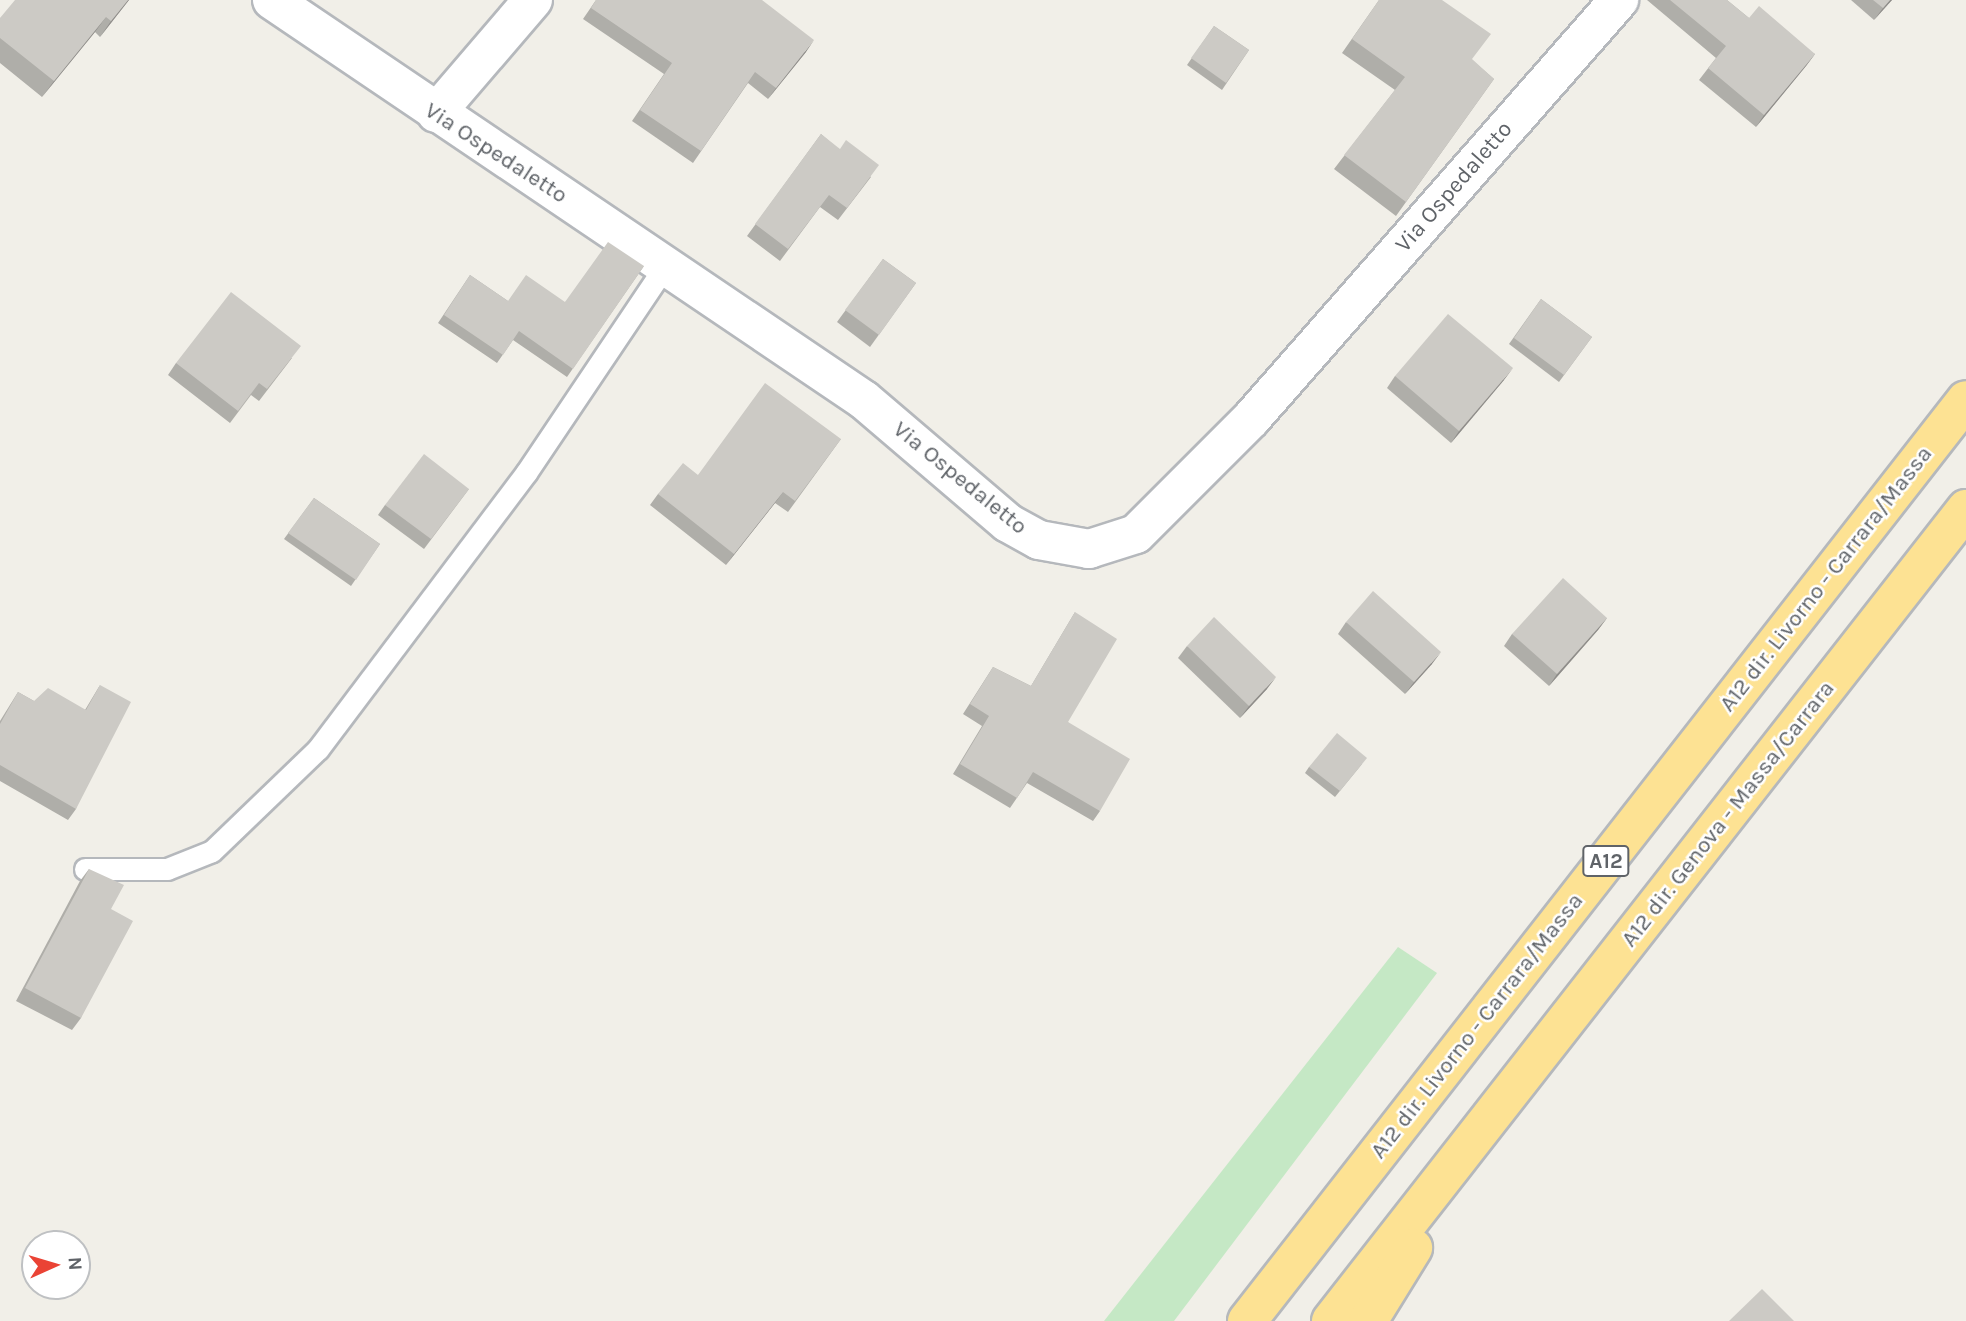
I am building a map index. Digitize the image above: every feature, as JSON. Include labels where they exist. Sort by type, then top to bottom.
[{"type":"highway","name":"A12 dir. Livorno - Carrara/Massa","points":[[1247,1321],[1966,400]]},
{"type":"highway","name":"A12 dir. Genova - Massa/Carrara","points":[[1490,1118],[1966,509]]},
{"type":"highway","points":[[1331,1321],[1490,1118]]},
{"type":"highway","points":[[1368,1321],[1490,1118]]},
{"type":"street","name":"Via Ospedaletto","points":[[272,0],[864,400],[1008,523],[1040,540],[1089,549],[1136,534],[1251,419],[1619,0]]},
{"type":"street","points":[[436,113],[533,0]]},
{"type":"lane","points":[[85,869],[167,869],[212,851],[318,749],[526,473],[666,265]]},
{"type":"green space","points":[[1398,947],[1437,973],[1174,1321],[1104,1321]]},
{"type":"building","points":[[15,0],[128,0],[111,21],[106,17],[54,81],[0,38],[0,18]]},
{"type":"building","points":[[596,0],[762,0],[814,40],[776,88],[755,72],[701,151],[640,110],[672,63],[591,8]]},
{"type":"building","points":[[1379,0],[1442,0],[1491,34],[1472,59],[1494,79],[1406,202],[1344,155],[1405,77],[1352,39]]},
{"type":"building","points":[[1670,0],[1727,0],[1749,18],[1759,6],[1815,54],[1764,115],[1708,68],[1726,46]]},
{"type":"building","points":[[1873,0],[1890,0],[1883,8]]},
{"type":"building","points":[[1214,26],[1249,50],[1226,83],[1191,58]]},
{"type":"building","points":[[821,134],[840,149],[846,140],[879,165],[847,208],[829,195],[788,249],[755,224]]},
{"type":"building","points":[[608,242],[644,266],[573,369],[519,331],[503,355],[444,315],[470,275],[508,301],[526,275],[565,302]]},
{"type":"building","points":[[883,259],[916,283],[879,335],[845,310]]},
{"type":"building","points":[[231,292],[301,346],[267,389],[259,383],[238,411],[176,363]]},
{"type":"building","points":[[1541,299],[1592,337],[1564,375],[1514,338]]},
{"type":"building","points":[[1448,314],[1513,368],[1459,431],[1395,376]]},
{"type":"building","points":[[765,383],[841,439],[795,501],[783,492],[734,554],[658,494],[683,463],[698,475]]},
{"type":"building","points":[[424,454],[469,489],[431,539],[385,505]]},
{"type":"building","points":[[314,498],[380,544],[356,580],[288,533]]},
{"type":"building","points":[[1563,578],[1607,618],[1557,674],[1512,634]]},
{"type":"building","points":[[1373,591],[1441,652],[1414,682],[1346,622]]},
{"type":"building","points":[[1075,612],[1117,639],[1068,722],[1130,759],[1100,811],[1033,772],[1017,798],[960,764],[989,716],[970,704],[993,667],[1031,686]]},
{"type":"building","points":[[1214,617],[1276,677],[1249,706],[1187,646]]},
{"type":"building","points":[[100,685],[131,702],[76,809],[0,765],[0,724],[18,692],[34,701],[48,688],[86,710]]},
{"type":"building","points":[[1337,733],[1367,758],[1340,791],[1309,767]]},
{"type":"building","points":[[89,869],[124,885],[111,909],[133,921],[81,1018],[25,988]]},
{"type":"building","points":[[1762,1289],[1794,1321],[1729,1321]]}]
